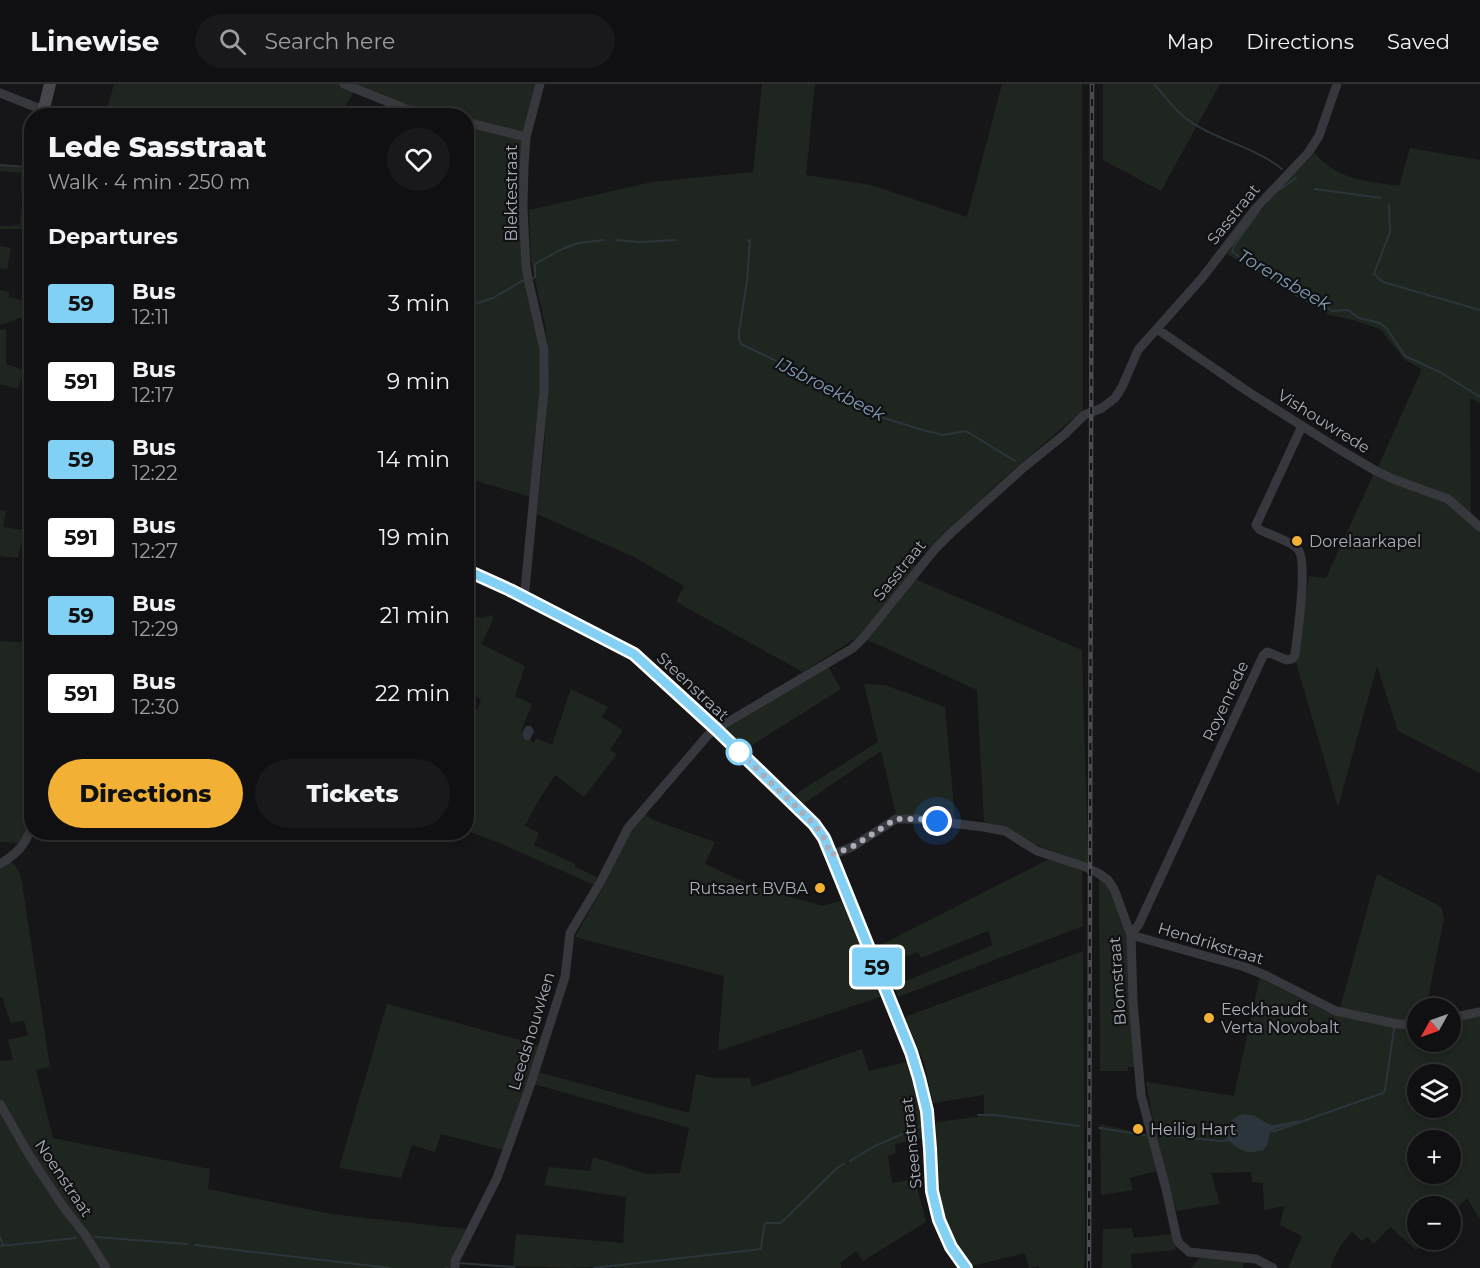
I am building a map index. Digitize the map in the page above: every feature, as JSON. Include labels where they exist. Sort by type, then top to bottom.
[{"type":"street","points":[[44,108],[50,84]]},
{"type":"street","points":[[344,84],[404,108]]},
{"type":"street","name":"Blektestraat","points":[[523,597],[544,391],[544,348],[526,267],[524,207],[526,137],[540,84]]},
{"type":"street","name":"Sasstraat","points":[[716,729],[853,648],[934,549],[1023,468],[1065,434],[1084,414],[1107,405],[1115,398],[1138,350],[1202,278],[1256,208],[1308,153],[1318,136],[1337,84]]},
{"type":"street","points":[[0,93],[32,108]]},
{"type":"street","points":[[474,124],[526,137]]},
{"type":"street","name":"Vishouwrede","points":[[1157,329],[1302,426],[1376,471],[1448,499],[1480,527]]},
{"type":"street","name":"Royenrede","points":[[1131,935],[1139,924],[1263,656],[1267,652],[1287,660],[1292,659],[1295,655],[1303,568],[1301,556],[1294,546],[1260,530],[1256,525],[1302,426]]},
{"type":"street","name":"Steenstraat","points":[[474,574],[634,654],[716,729],[814,824],[824,838],[911,1052],[927,1111],[934,1201],[939,1220],[951,1247],[966,1268]]},
{"type":"street","name":"Leedshouwken","points":[[455,1268],[455,1261],[497,1178],[530,1086],[565,977],[570,933],[601,881],[628,828],[700,744],[716,729]]},
{"type":"street","name":"Blomstraat","points":[[831,855],[852,847],[896,819],[918,819],[1005,831],[1037,850],[1083,866],[1103,876],[1112,885],[1131,935],[1133,1001],[1141,1095],[1177,1239],[1189,1252],[1256,1259],[1273,1268]]},
{"type":"street","points":[[0,864],[15,855],[26,840]]},
{"type":"street","name":"Hendrikstraat","points":[[1131,935],[1245,967],[1336,1011],[1397,1024],[1407,1024]]},
{"type":"street","points":[[1461,1016],[1480,1012]]},
{"type":"street","name":"Noenstraat","points":[[0,1104],[28,1153],[106,1268]]},
{"type":"shaded area","points":[[114,84],[338,84],[354,92],[344,108],[107,108]]},
{"type":"shaded area","points":[[351,84],[536,84],[524,133],[474,122],[474,108],[415,108]]},
{"type":"shaded area","points":[[762,84],[815,84],[806,175],[871,185],[967,217],[1002,84],[1082,84],[1083,410],[996,485],[914,562],[917,580],[1082,650],[1088,864],[1031,843],[1009,829],[984,822],[977,690],[859,636],[803,672],[676,602],[684,586],[634,557],[537,514],[545,437],[549,351],[531,262],[529,210],[652,182],[753,172]]},
{"type":"shaded area","points":[[1103,84],[1220,84],[1161,191],[1103,160]]},
{"type":"shaded area","points":[[474,126],[523,139],[520,210],[541,343],[541,383],[530,497],[474,480]]},
{"type":"shaded area","points":[[1410,148],[1480,160],[1480,403],[1470,398],[1471,517],[1459,506],[1377,469],[1422,369],[1405,360],[1380,329],[1329,315],[1227,254],[1272,197],[1315,153],[1333,169],[1353,178],[1399,186]]},
{"type":"shaded area","points":[[0,165],[24,168],[24,194],[21,194],[21,173],[0,171]]},
{"type":"shaded area","points":[[22,206],[24,206],[24,229],[0,229],[0,226],[20,224]]},
{"type":"shaded area","points":[[0,246],[11,248],[7,269],[0,268]]},
{"type":"shaded area","points":[[0,290],[9,292],[9,297],[24,301],[24,317],[0,325]]},
{"type":"shaded area","points":[[6,329],[6,364],[24,370],[18,389],[0,384],[0,330]]},
{"type":"shaded area","points":[[1374,473],[1446,501],[1480,529],[1480,773],[1398,731],[1377,666],[1338,807],[1296,662],[1309,576],[1326,578]]},
{"type":"shaded area","points":[[0,510],[6,511],[3,527],[24,530],[18,558],[0,556]]},
{"type":"shaded area","points":[[492,615],[494,618],[481,644],[525,666],[515,696],[532,704],[521,732],[534,743],[536,738],[552,745],[571,689],[608,707],[602,717],[623,730],[610,750],[617,754],[584,797],[555,775],[525,826],[539,833],[534,845],[597,877],[594,885],[474,834],[474,715],[481,701],[474,693],[474,617],[481,618]]},
{"type":"shaded area","points":[[0,641],[24,643],[24,834],[19,843],[0,842]]},
{"type":"shaded area","points":[[828,667],[841,689],[749,747],[742,741],[737,741],[725,728]]},
{"type":"shaded area","points":[[864,684],[885,685],[945,707],[955,819],[896,814],[881,751],[803,804],[794,795],[878,742]]},
{"type":"shaded area","points":[[526,726],[531,726],[534,731],[530,740],[525,740],[522,734]]},
{"type":"shaded area","points":[[643,813],[653,820],[715,842],[705,864],[755,887],[823,906],[843,900],[883,996],[718,1051],[724,976],[575,937],[608,878],[627,837]]},
{"type":"shaded area","points":[[1049,859],[1082,869],[1083,926],[898,997],[894,986],[993,945],[988,931],[921,958],[918,952],[884,964],[877,947]]},
{"type":"shaded area","points":[[12,861],[21,876],[50,1067],[36,1070],[53,1138],[210,1169],[208,1189],[331,1214],[466,1229],[454,1252],[450,1268],[109,1268],[81,1222],[72,1215],[0,1101],[0,1061],[13,1060],[8,1040],[28,1035],[24,1021],[11,1023],[2,997],[0,997],[0,866]]},
{"type":"shaded area","points":[[1377,874],[1438,905],[1442,909],[1444,919],[1428,998],[1407,998],[1407,1022],[1394,1021],[1340,1008]]},
{"type":"shaded area","points":[[1099,877],[1105,880],[1127,929],[1136,1067],[1128,1067],[1128,1071],[1100,1071]]},
{"type":"shaded area","points":[[1083,951],[1084,1268],[1039,1268],[1039,1266],[1029,1268],[1025,1253],[972,1266],[950,1232],[944,1215],[938,1180],[936,1122],[984,1116],[984,1095],[933,1103],[924,1063],[905,1017]]},
{"type":"shaded area","points":[[1260,976],[1323,1010],[1342,1016],[1407,1026],[1407,1052],[1461,1052],[1461,1019],[1480,1015],[1480,1220],[1467,1198],[1461,1204],[1461,1196],[1407,1196],[1407,1242],[1390,1227],[1374,1244],[1367,1237],[1362,1241],[1352,1232],[1339,1249],[1331,1268],[1288,1268],[1302,1236],[1280,1225],[1284,1206],[1264,1210],[1263,1183],[1252,1182],[1251,1172],[1211,1173],[1220,1204],[1176,1211],[1155,1131],[1146,1082],[1234,1096]]},
{"type":"shaded area","points":[[387,1004],[539,1045],[503,1150],[441,1134],[435,1152],[412,1145],[401,1178],[339,1168]]},
{"type":"shaded area","points":[[862,1049],[869,1071],[910,1061],[924,1138],[895,1144],[896,1153],[888,1156],[892,1183],[915,1179],[926,1222],[863,1261],[856,1251],[840,1263],[841,1268],[513,1266],[516,1234],[623,1243],[626,1197],[544,1185],[549,1167],[590,1171],[593,1157],[647,1174],[680,1173],[689,1128],[534,1084],[538,1072],[689,1113],[696,1074],[713,1078],[750,1078],[752,1087]]},
{"type":"shaded area","points":[[0,1108],[47,1188],[102,1268],[0,1268]]},
{"type":"shaded area","points":[[1244,1114],[1255,1116],[1273,1125],[1299,1120],[1300,1122],[1272,1131],[1265,1147],[1250,1152],[1237,1147],[1226,1138],[1230,1122]]},
{"type":"shaded area","points":[[1100,1124],[1147,1135],[1157,1171],[1130,1178],[1133,1190],[1101,1195]]},
{"type":"shaded area","points":[[1132,1228],[1134,1238],[1172,1234],[1176,1250],[1131,1254],[1132,1268],[1102,1268],[1103,1229]]},
{"type":"shaded area","points":[[1200,1258],[1245,1261],[1243,1268],[1191,1268]]},
{"type":"waterway","name":"Torensbeek","points":[[1154,84],[1175,109],[1194,124],[1258,154],[1282,169]]},
{"type":"waterway","name":"IJsbroekbeek","points":[[0,165],[24,167]]},
{"type":"waterway","name":"Torensbeek","points":[[1276,192],[1296,178]]},
{"type":"waterway","points":[[1315,189],[1381,198]]},
{"type":"waterway","points":[[1389,204],[1390,232],[1374,274],[1383,282],[1480,310]]},
{"type":"waterway","name":"Torensbeek","points":[[1260,210],[1234,246],[1232,251],[1239,257],[1272,272],[1283,282],[1332,311],[1348,310],[1359,318],[1380,323],[1387,329],[1405,356],[1440,372],[1480,397]]},
{"type":"waterway","name":"IJsbroekbeek","points":[[531,280],[535,277],[535,264],[560,250],[578,243],[604,240]]},
{"type":"waterway","name":"IJsbroekbeek","points":[[616,240],[638,242],[676,240]]},
{"type":"waterway","name":"IJsbroekbeek","points":[[748,241],[750,240],[747,281],[739,332],[741,344],[803,374],[844,399],[884,418],[943,435],[966,431],[1015,461]]},
{"type":"waterway","name":"IJsbroekbeek","points":[[474,304],[493,298],[525,281]]},
{"type":"waterway","points":[[1271,1131],[1383,1093],[1394,1029]]},
{"type":"waterway","points":[[978,1115],[1079,1126]]},
{"type":"waterway","points":[[850,1161],[873,1147],[920,1126]]},
{"type":"waterway","points":[[1099,1128],[1145,1135]]},
{"type":"waterway","points":[[1158,1135],[1230,1140]]},
{"type":"waterway","points":[[1254,1151],[1263,1149],[1267,1144]]},
{"type":"waterway","points":[[594,1268],[761,1249],[766,1223],[780,1223],[837,1168],[844,1164]]},
{"type":"waterway","points":[[0,1237],[3,1245]]},
{"type":"waterway","points":[[95,1237],[187,1244]]},
{"type":"waterway","points":[[0,1246],[76,1238]]},
{"type":"waterway","points":[[195,1245],[390,1268]]},
{"type":"waterway","points":[[458,1263],[514,1267]]},
{"type":"railway","points":[[1089,1268],[1092,84]]},
{"type":"bus line","name":"59","points":[[474,574],[634,654],[799,809],[824,838],[911,1052],[927,1111],[932,1191],[939,1220],[951,1247],[966,1268]]},
{"type":"place","name":"Dorelaarkapel","points":[[1297,541]]},
{"type":"place","name":"Rutsaert BVBA","points":[[820,888]]},
{"type":"place","name":"Eeckhaudt Verta Novobalt","points":[[1209,1018]]},
{"type":"place","name":"Heilig Hart","points":[[1138,1129]]},
{"type":"route","points":[[739,752],[732,745],[814,824],[824,838],[831,855],[852,847],[896,819],[937,821]]}]
